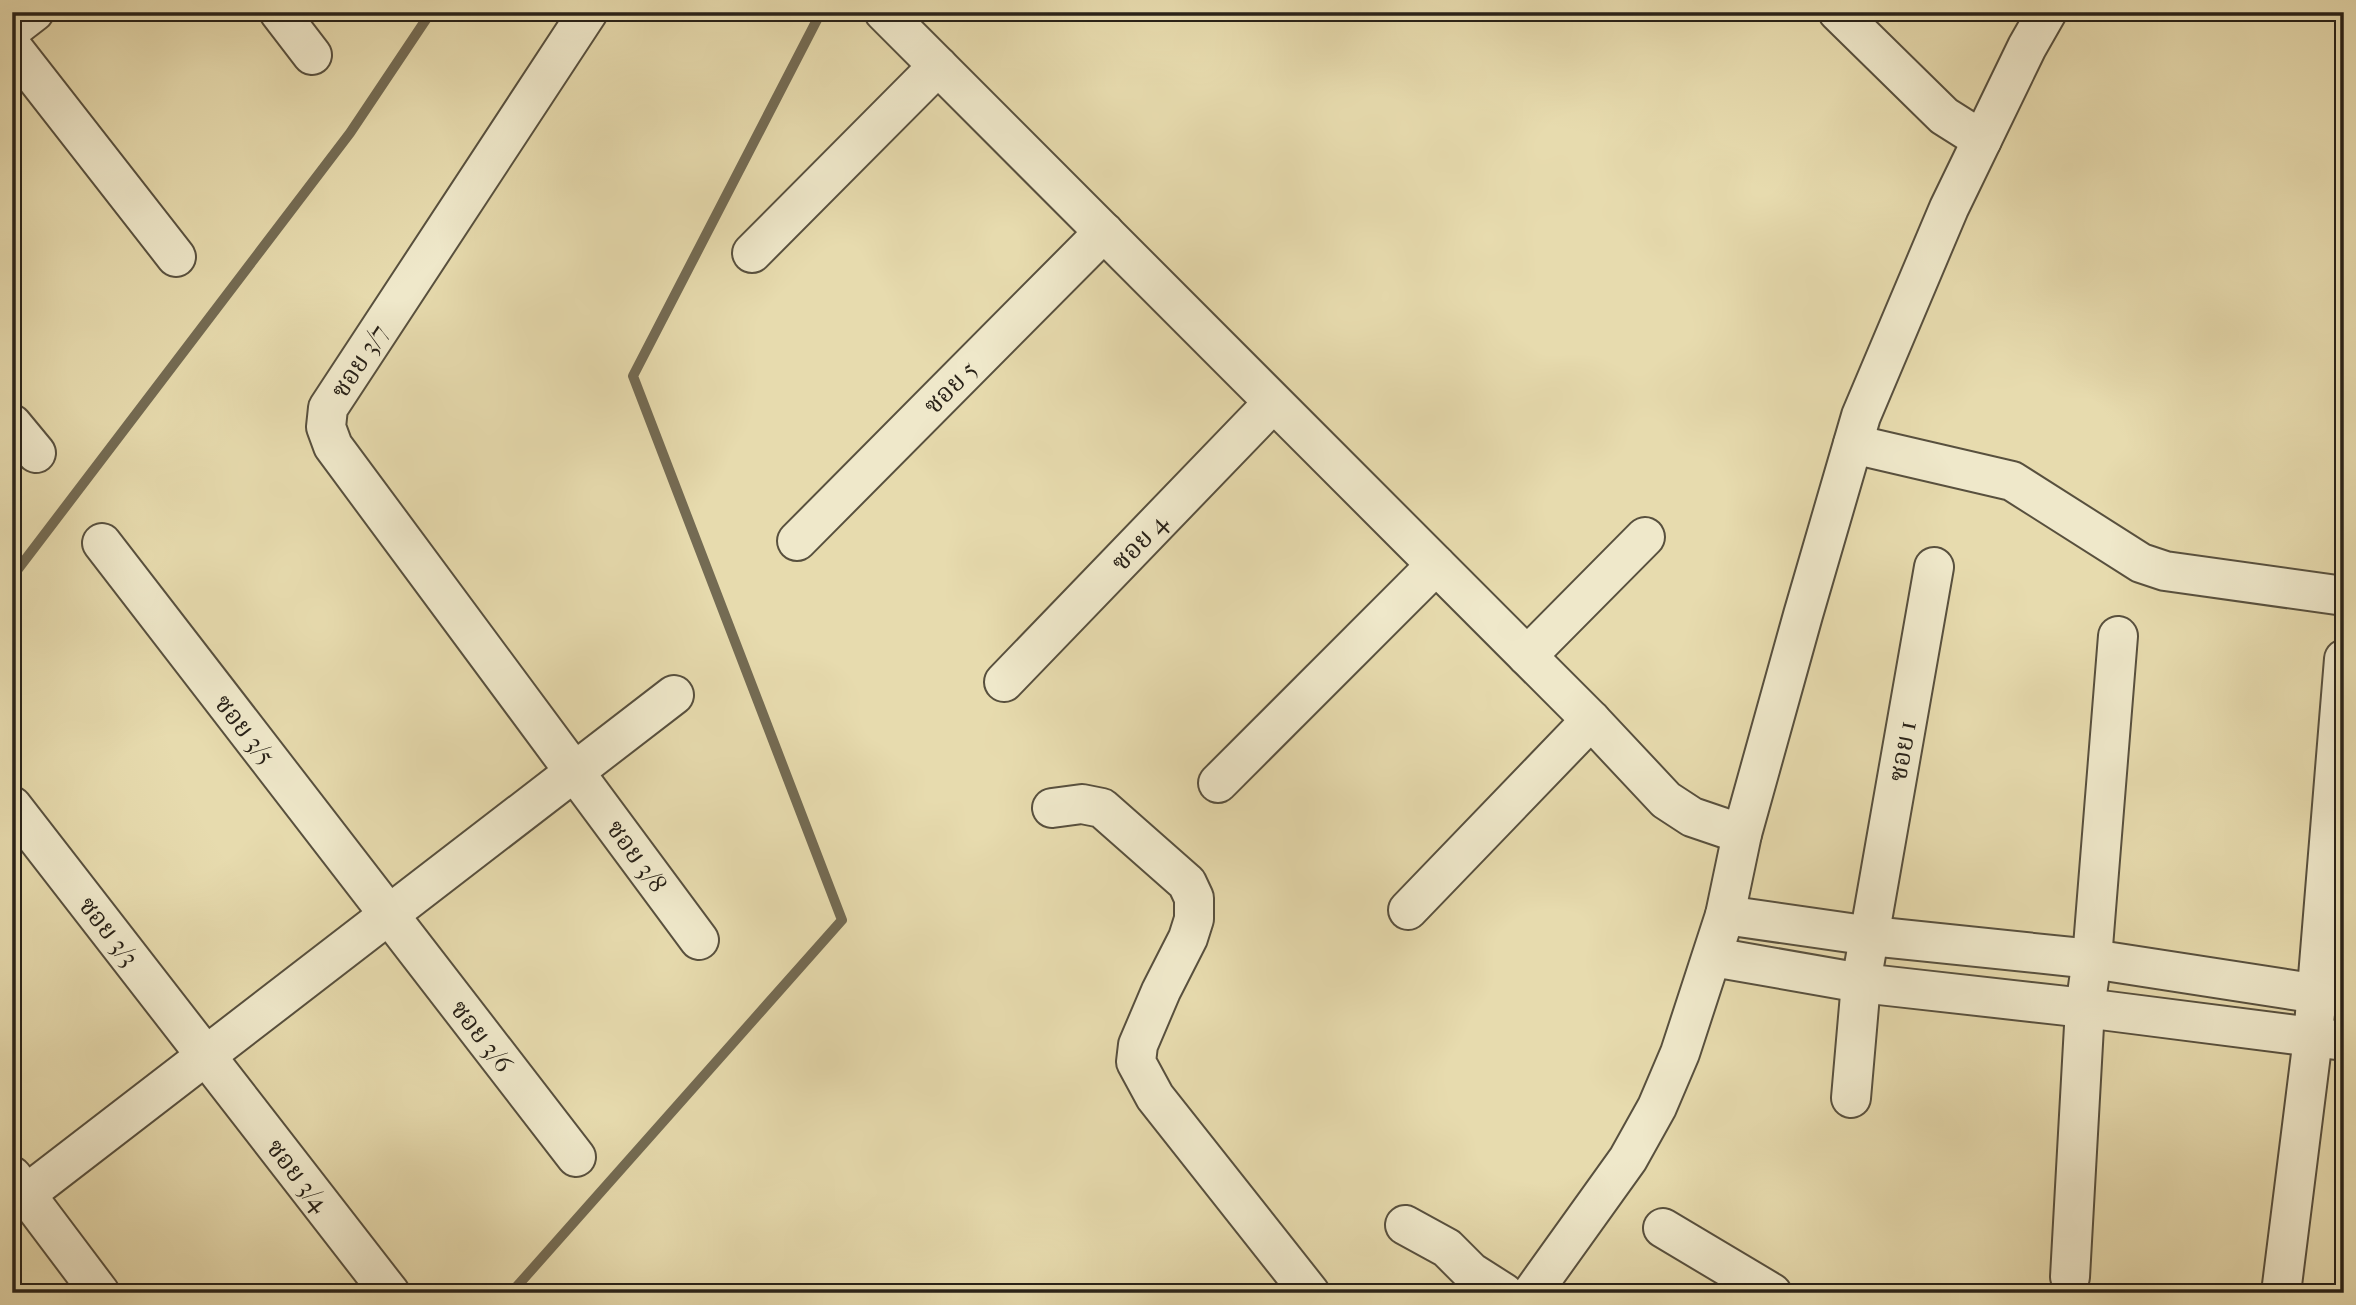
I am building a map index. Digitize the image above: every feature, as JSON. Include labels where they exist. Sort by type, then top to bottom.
[{"type":"street","points":[[12,29],[34,12]]},
{"type":"street","points":[[279,12],[312,55]]},
{"type":"street","name":"ซอย 3/7","points":[[575,772],[333,446],[326,427],[328,408],[589,12]]},
{"type":"street","points":[[884,12],[1591,720],[1666,800],[1692,817],[1742,834]]},
{"type":"street","points":[[1838,12],[1944,116],[1982,140]]},
{"type":"street","points":[[1532,1293],[1628,1159],[1657,1107],[1680,1053],[1726,915],[1742,834],[1861,416],[1949,208],[2044,14]]},
{"type":"street","points":[[12,47],[176,257]]},
{"type":"street","points":[[752,253],[938,66]]},
{"type":"street","name":"ซอย 5","points":[[797,541],[1104,232]]},
{"type":"street","name":"ซอย 4","points":[[1004,681],[1273,403]]},
{"type":"street","points":[[12,424],[36,453]]},
{"type":"street","points":[[1853,444],[2012,481],[2141,563],[2165,571],[2344,596]]},
{"type":"street","points":[[1527,656],[1645,537]]},
{"type":"street","name":"ซอย 3/5","points":[[102,543],[388,915]]},
{"type":"street","points":[[1218,783],[1436,565]]},
{"type":"street","name":"ซอย 1","points":[[1851,1098],[1861,983],[1934,567]]},
{"type":"street","points":[[2070,1277],[2085,1009],[2092,960],[2118,636]]},
{"type":"street","points":[[2281,1293],[2329,1040],[2344,659]]},
{"type":"street","points":[[100,1293],[17,1192],[205,1057],[674,695]]},
{"type":"street","points":[[1408,910],[1591,720]]},
{"type":"street","name":"ซอย 3/8","points":[[575,772],[699,940]]},
{"type":"street","points":[[1052,807],[1082,804],[1102,808],[1187,883],[1194,898],[1195,919],[1138,1045],[1136,1062],[1155,1097],[1310,1293]]},
{"type":"street","name":"ซอย 3/3","points":[[12,806],[205,1057]]},
{"type":"street","name":"ซอย 3/6","points":[[388,915],[576,1157]]},
{"type":"street","points":[[1726,915],[1871,936],[2092,960],[2329,996]]},
{"type":"street","points":[[1713,957],[1861,983],[2329,1040]]},
{"type":"street","name":"ซอย 3/4","points":[[205,1057],[390,1293]]},
{"type":"street","points":[[1405,1225],[1447,1248],[1471,1272],[1504,1293]]},
{"type":"street","points":[[1663,1228],[1772,1293]]},
{"type":"waterway","points":[[12,577],[350,133],[431,12]]},
{"type":"waterway","points":[[511,1293],[842,920],[633,376],[821,12]]}]
